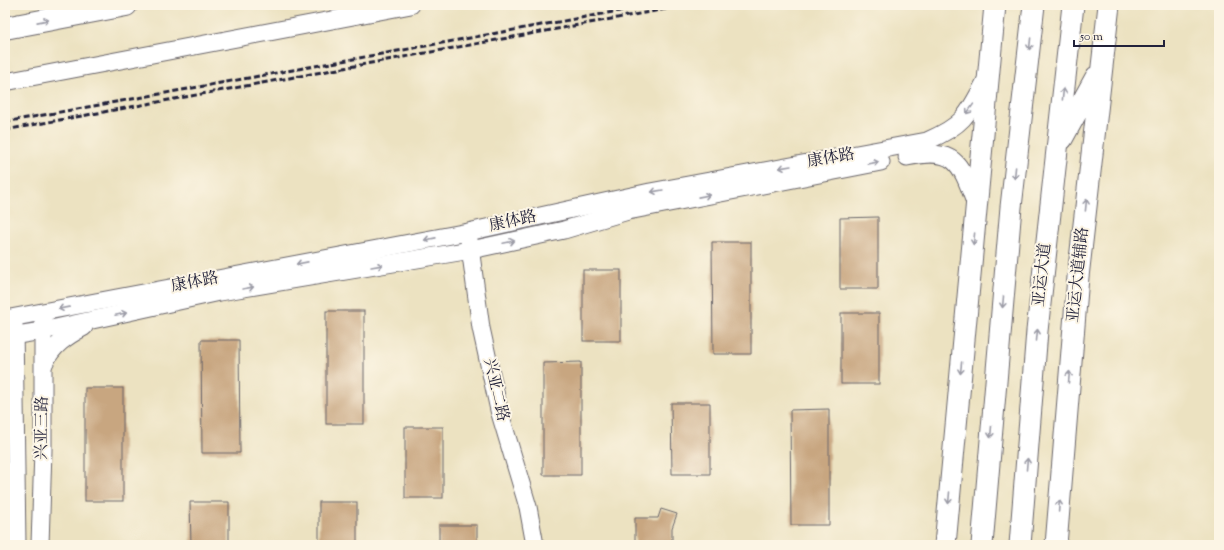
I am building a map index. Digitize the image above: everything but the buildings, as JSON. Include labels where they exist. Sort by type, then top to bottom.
[{"type":"highway","points":[[5,28],[126,5]]},
{"type":"main road","points":[[945,545],[995,5]]},
{"type":"main road","points":[[982,545],[1011,207],[1034,5]]},
{"type":"main road","name":"亚运大道","points":[[1020,545],[1037,331],[1073,5]]},
{"type":"main road","name":"亚运大道辅路","points":[[1056,545],[1078,277],[1109,5]]},
{"type":"main road","points":[[1057,148],[1102,67]]},
{"type":"street","points":[[5,82],[411,5]]},
{"type":"street","name":"康体路","points":[[9,318],[468,232],[650,192],[927,141],[948,132],[960,123],[974,105],[989,74]]},
{"type":"street","name":"康体路","points":[[10,336],[42,331],[220,292],[471,250],[564,230],[628,211],[927,153],[942,153],[960,168],[977,209]]},
{"type":"street","name":"兴亚二路","points":[[468,232],[482,328],[499,410],[528,507],[535,545]]},
{"type":"street","name":"兴亚三路","points":[[40,545],[44,364],[42,331],[44,311]]},
{"type":"street","name":"兴亚三路","points":[[9,318],[16,415],[17,545]]},
{"type":"street","points":[[44,364],[49,353],[57,344],[78,329],[99,319]]},
{"type":"street","points":[[5,376],[16,415]]},
{"type":"street","points":[[16,442],[43,439]]},
{"type":"railway","points":[[5,122],[652,5]]},
{"type":"railway","points":[[5,130],[688,5]]}]
